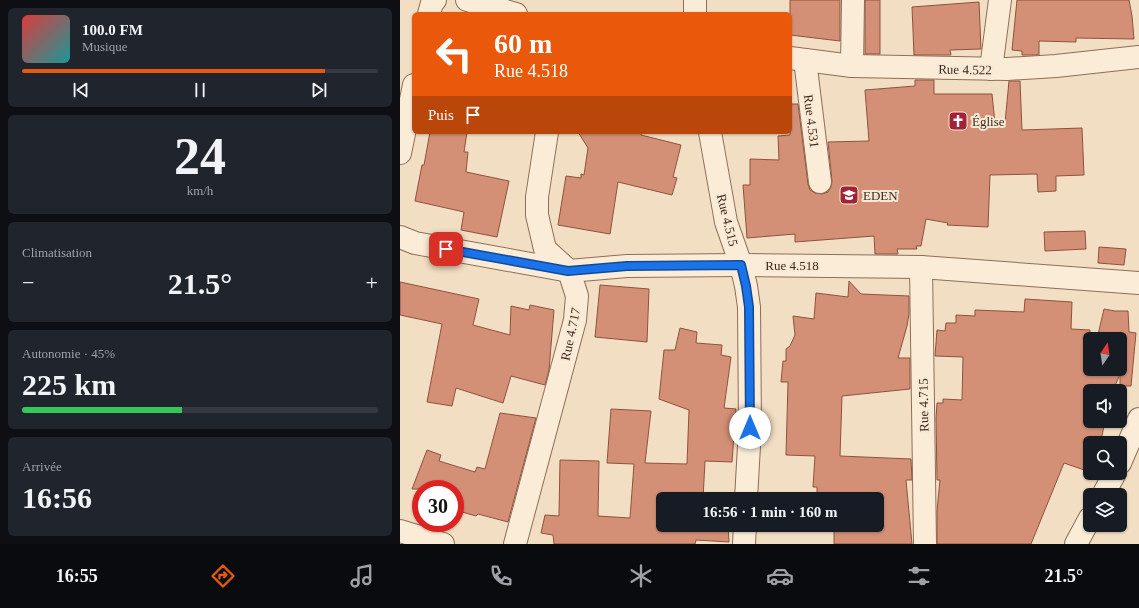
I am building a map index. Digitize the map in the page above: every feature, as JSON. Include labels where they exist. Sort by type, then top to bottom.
[{"type":"street","points":[[430,12],[432,3],[435,0]]},
{"type":"street","points":[[467,0],[509,12]]},
{"type":"street","points":[[695,0],[695,12]]},
{"type":"street","points":[[852,66],[853,0]]},
{"type":"street","points":[[991,69],[1000,0]]},
{"type":"street","name":"Rue 4.522","points":[[797,59],[852,66],[991,69],[1056,66],[1139,57]]},
{"type":"street","name":"Rue 4.531","points":[[797,59],[820,182]]},
{"type":"street","points":[[400,153],[412,95]]},
{"type":"street","name":"Rue 4.717","points":[[515,544],[575,320],[577,296],[568,271],[545,249],[537,215],[537,197],[548,134]]},
{"type":"street","name":"Rue 4.515","points":[[710,134],[726,222],[741,265],[749,307],[750,428],[746,492]]},
{"type":"street","name":"Rue 4.518","points":[[400,237],[415,244],[568,271],[627,266],[921,266],[1139,283]]},
{"type":"street","name":"Rue 4.715","points":[[921,266],[925,544]]},
{"type":"street","points":[[1127,447],[1139,419]]},
{"type":"street","points":[[400,531],[443,544]]},
{"type":"street","points":[[1076,544],[1083,531]]},
{"type":"street","points":[[744,544],[745,532]]},
{"type":"building","points":[[790,0],[840,0],[840,41],[792,35],[792,12],[790,12]]},
{"type":"building","points":[[865,0],[880,0],[880,54],[865,54]]},
{"type":"building","points":[[1017,0],[1129,0],[1134,39],[1076,38],[1076,42],[1039,41],[1039,55],[1022,55],[1022,51],[1012,50]]},
{"type":"building","points":[[979,2],[981,49],[950,50],[951,55],[914,55],[912,7]]},
{"type":"building","points":[[915,80],[934,80],[934,94],[992,94],[995,123],[1005,123],[1009,81],[1020,81],[1022,130],[1082,128],[1084,175],[1056,176],[1056,191],[1038,192],[1037,174],[990,175],[988,227],[947,225],[948,223],[926,219],[921,246],[916,246],[917,249],[897,249],[898,254],[875,254],[874,236],[795,242],[795,234],[747,238],[743,185],[750,185],[750,159],[779,160],[778,136],[792,134],[792,104],[798,104],[810,190],[815,193],[822,194],[828,192],[832,181],[828,142],[869,141],[865,90],[915,86]]},
{"type":"building","points":[[430,134],[467,134],[464,152],[468,152],[466,172],[509,181],[497,237],[461,230],[464,212],[415,201],[422,165],[424,165]]},
{"type":"building","points":[[579,134],[641,134],[681,145],[673,177],[677,178],[672,195],[618,182],[610,234],[558,225],[566,176],[581,178],[581,174],[584,175],[588,148]]},
{"type":"building","points":[[1085,231],[1086,249],[1045,251],[1044,232]]},
{"type":"building","points":[[1099,247],[1126,249],[1124,265],[1098,263]]},
{"type":"building","points":[[849,281],[861,294],[909,296],[907,326],[898,358],[910,358],[910,389],[842,396],[840,456],[911,459],[912,480],[906,480],[912,544],[834,544],[834,532],[884,532],[884,492],[817,492],[817,487],[813,487],[815,456],[786,455],[788,382],[781,382],[783,361],[786,361],[786,349],[790,346],[795,335],[793,316],[814,319],[816,293],[848,297]]},
{"type":"building","points":[[400,282],[479,299],[473,325],[510,335],[511,306],[529,310],[530,305],[554,310],[549,370],[545,385],[511,376],[503,403],[456,388],[452,406],[427,402],[442,324],[400,315]]},
{"type":"building","points":[[600,285],[649,289],[647,342],[595,337]]},
{"type":"building","points":[[1025,299],[1072,302],[1071,329],[1090,330],[1090,332],[1083,332],[1083,376],[1119,376],[1116,384],[1083,384],[1083,428],[1104,428],[1102,436],[1083,436],[1083,470],[1064,463],[1031,544],[937,544],[937,511],[940,480],[937,480],[937,403],[943,403],[943,399],[962,400],[963,357],[935,356],[937,330],[945,331],[946,323],[956,323],[956,315],[975,316],[975,310],[1024,312]]},
{"type":"building","points":[[1104,309],[1128,311],[1129,332],[1136,333],[1131,386],[1127,386],[1127,384],[1120,384],[1120,376],[1127,376],[1127,332],[1099,332]]},
{"type":"building","points":[[680,328],[697,332],[696,343],[722,345],[721,355],[731,357],[724,408],[736,409],[732,462],[705,461],[703,492],[656,492],[656,532],[728,532],[729,542],[696,540],[695,544],[554,544],[553,535],[541,533],[545,515],[559,516],[560,460],[599,461],[598,516],[630,518],[634,464],[607,463],[611,409],[651,411],[645,463],[687,464],[689,410],[659,399],[664,350],[675,350]]},
{"type":"building","points":[[500,413],[536,418],[508,522],[478,514],[476,516],[464,513],[464,480],[415,480],[427,450],[441,455],[439,461],[475,472],[477,467],[485,469]]},
{"type":"place","name":"Église","points":[[958,121]]},
{"type":"place","name":"EDEN","points":[[849,195]]},
{"type":"route","points":[[446,249],[568,271],[627,266],[741,265],[749,307],[750,428]]}]
